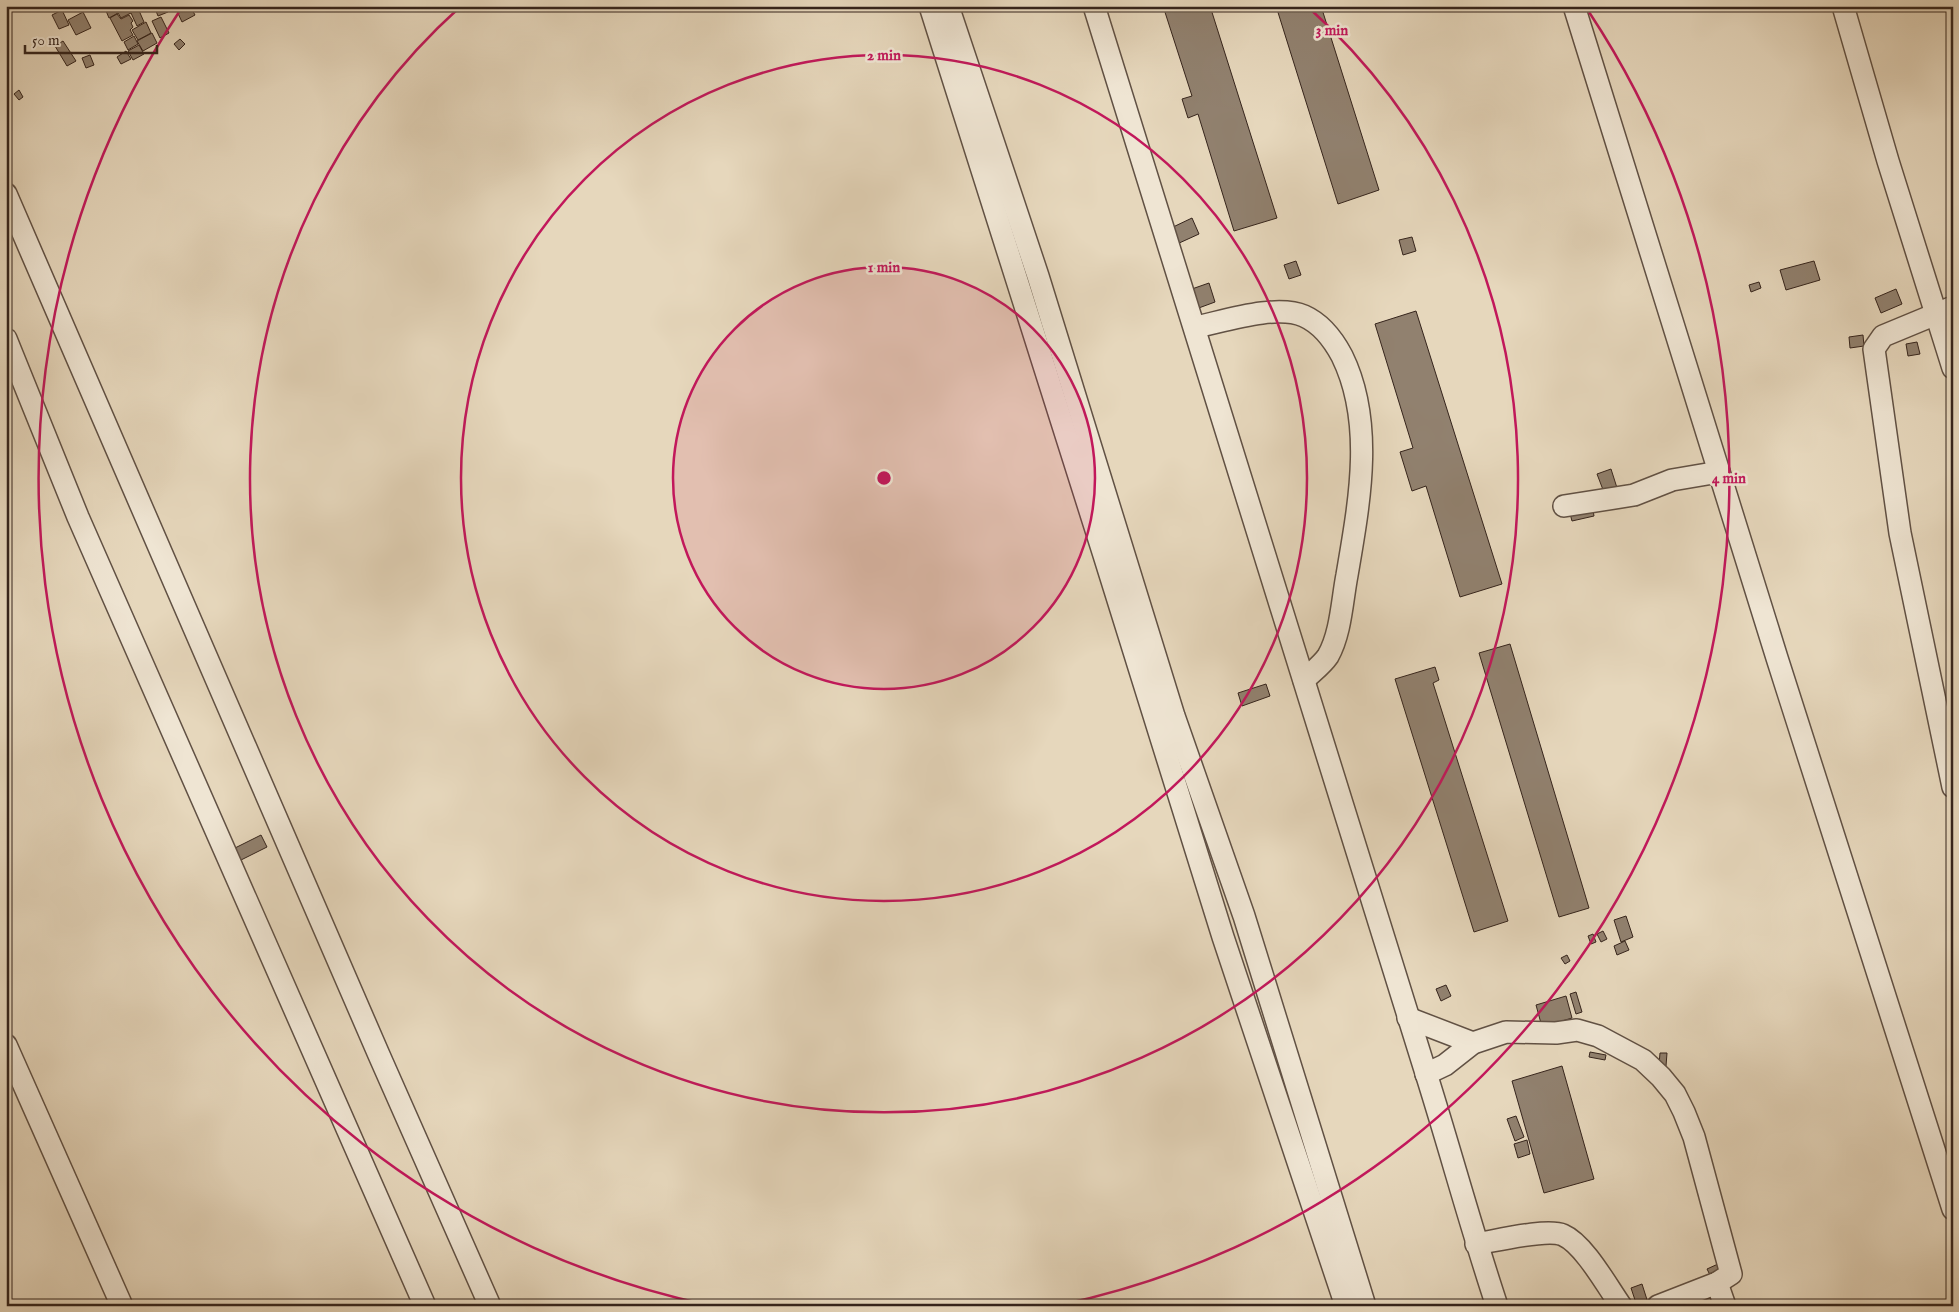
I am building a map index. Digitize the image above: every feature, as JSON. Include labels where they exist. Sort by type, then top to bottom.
[{"type":"street","points":[[930,6],[1223,937],[1346,1306]]},
{"type":"street","points":[[948,6],[1038,276],[1174,716],[1247,925],[1365,1306]]},
{"type":"street","points":[[1094,6],[1196,327],[1426,1074],[1476,1244],[1497,1306]]},
{"type":"street","points":[[1574,6],[1719,472],[1953,1209]]},
{"type":"street","points":[[1843,6],[1944,311],[1953,368]]},
{"type":"street","points":[[6,194],[264,792],[490,1306]]},
{"type":"street","points":[[1944,311],[1883,336],[1874,349],[1900,533],[1953,787]]},
{"type":"street","points":[[1196,327],[1242,317],[1280,312],[1303,316],[1320,325],[1336,345],[1353,378],[1359,415],[1362,453],[1351,549],[1336,634],[1327,657],[1304,680]]},
{"type":"street","points":[[6,339],[78,517],[425,1306]]},
{"type":"street","points":[[1564,506],[1634,495],[1672,480],[1719,472]]},
{"type":"street","points":[[1408,1018],[1473,1043]]},
{"type":"street","points":[[1426,1074],[1445,1065],[1473,1043],[1506,1032],[1556,1033],[1577,1030],[1598,1036],[1618,1046],[1643,1060],[1661,1077],[1675,1094],[1694,1137],[1731,1270],[1729,1277],[1717,1283],[1658,1306]]},
{"type":"street","points":[[6,1044],[122,1306]]},
{"type":"street","points":[[1476,1244],[1549,1233],[1562,1235],[1582,1250],[1621,1306]]},
{"type":"street","points":[[1717,1283],[1725,1306]]},
{"type":"building","points":[[104,6],[137,6],[144,22],[137,26],[131,13],[121,18],[118,13],[109,18]]},
{"type":"building","points":[[154,6],[166,6],[168,12],[158,16]]},
{"type":"building","points":[[181,6],[190,6],[195,15],[182,22],[176,9]]},
{"type":"building","points":[[1163,6],[1210,6],[1277,218],[1234,231],[1198,114],[1188,118],[1182,99],[1192,96]]},
{"type":"building","points":[[1276,6],[1321,6],[1379,190],[1338,204]]},
{"type":"building","points":[[62,10],[69,25],[59,29],[52,15]]},
{"type":"building","points":[[83,12],[91,28],[76,35],[68,20]]},
{"type":"building","points":[[117,14],[121,19],[129,15],[133,21],[131,23],[133,27],[130,30],[133,35],[122,41],[110,18]]},
{"type":"building","points":[[161,17],[169,33],[160,38],[152,21]]},
{"type":"building","points":[[146,22],[151,33],[138,40],[132,30]]},
{"type":"building","points":[[152,33],[157,43],[143,51],[137,41]]},
{"type":"building","points":[[134,36],[138,44],[128,50],[124,42]]},
{"type":"building","points":[[180,39],[185,44],[179,50],[174,44]]},
{"type":"building","points":[[63,41],[76,61],[67,66],[55,46]]},
{"type":"building","points":[[139,45],[144,54],[133,60],[128,51]]},
{"type":"building","points":[[126,51],[131,59],[121,64],[117,57]]},
{"type":"building","points":[[90,55],[94,65],[86,68],[82,58]]},
{"type":"building","points":[[19,90],[23,97],[19,100],[14,94]]},
{"type":"building","points":[[1192,218],[1199,234],[1177,244],[1171,228]]},
{"type":"building","points":[[1412,237],[1416,251],[1403,255],[1399,240]]},
{"type":"building","points":[[1296,261],[1301,275],[1289,279],[1284,265]]},
{"type":"building","points":[[1814,261],[1820,280],[1786,290],[1780,270]]},
{"type":"building","points":[[1759,282],[1761,288],[1751,292],[1749,285]]},
{"type":"building","points":[[1209,283],[1215,302],[1196,309],[1189,290]]},
{"type":"building","points":[[1896,289],[1902,304],[1881,313],[1875,298]]},
{"type":"building","points":[[1416,311],[1502,584],[1460,597],[1426,486],[1412,491],[1400,452],[1413,448],[1375,324]]},
{"type":"building","points":[[1863,335],[1864,346],[1850,348],[1849,337]]},
{"type":"building","points":[[1917,342],[1920,354],[1908,356],[1906,344]]},
{"type":"building","points":[[1611,469],[1618,491],[1605,495],[1597,474]]},
{"type":"building","points":[[1592,505],[1594,516],[1572,521],[1569,510]]},
{"type":"building","points":[[1510,644],[1589,908],[1559,917],[1479,653]]},
{"type":"building","points":[[1435,667],[1439,680],[1433,683],[1508,921],[1474,932],[1395,679]]},
{"type":"building","points":[[1266,684],[1270,696],[1242,706],[1238,693]]},
{"type":"building","points":[[261,835],[267,847],[239,861],[233,849]]},
{"type":"building","points":[[1626,916],[1633,937],[1621,942],[1614,920]]},
{"type":"building","points":[[1603,931],[1607,939],[1601,942],[1597,934]]},
{"type":"building","points":[[1593,934],[1596,942],[1591,944],[1588,936]]},
{"type":"building","points":[[1625,941],[1629,950],[1617,955],[1614,946]]},
{"type":"building","points":[[1567,955],[1570,961],[1565,964],[1561,958]]},
{"type":"building","points":[[1446,985],[1451,996],[1441,1001],[1436,989]]},
{"type":"building","points":[[1576,992],[1582,1012],[1576,1014],[1570,994]]},
{"type":"building","points":[[1566,996],[1572,1018],[1542,1027],[1536,1005]]},
{"type":"building","points":[[1590,1052],[1606,1055],[1605,1060],[1589,1057]]},
{"type":"building","points":[[1660,1053],[1667,1053],[1666,1066],[1659,1065]]},
{"type":"building","points":[[1562,1066],[1594,1179],[1544,1193],[1512,1081]]},
{"type":"building","points":[[1516,1116],[1524,1137],[1515,1141],[1507,1119]]},
{"type":"building","points":[[1527,1140],[1530,1154],[1518,1158],[1514,1144]]},
{"type":"building","points":[[1718,1264],[1722,1274],[1712,1279],[1707,1269]]},
{"type":"building","points":[[1642,1284],[1649,1306],[1637,1306],[1631,1288]]},
{"type":"building","points":[[1711,1300],[1713,1306],[1695,1306],[1695,1305]]}]
